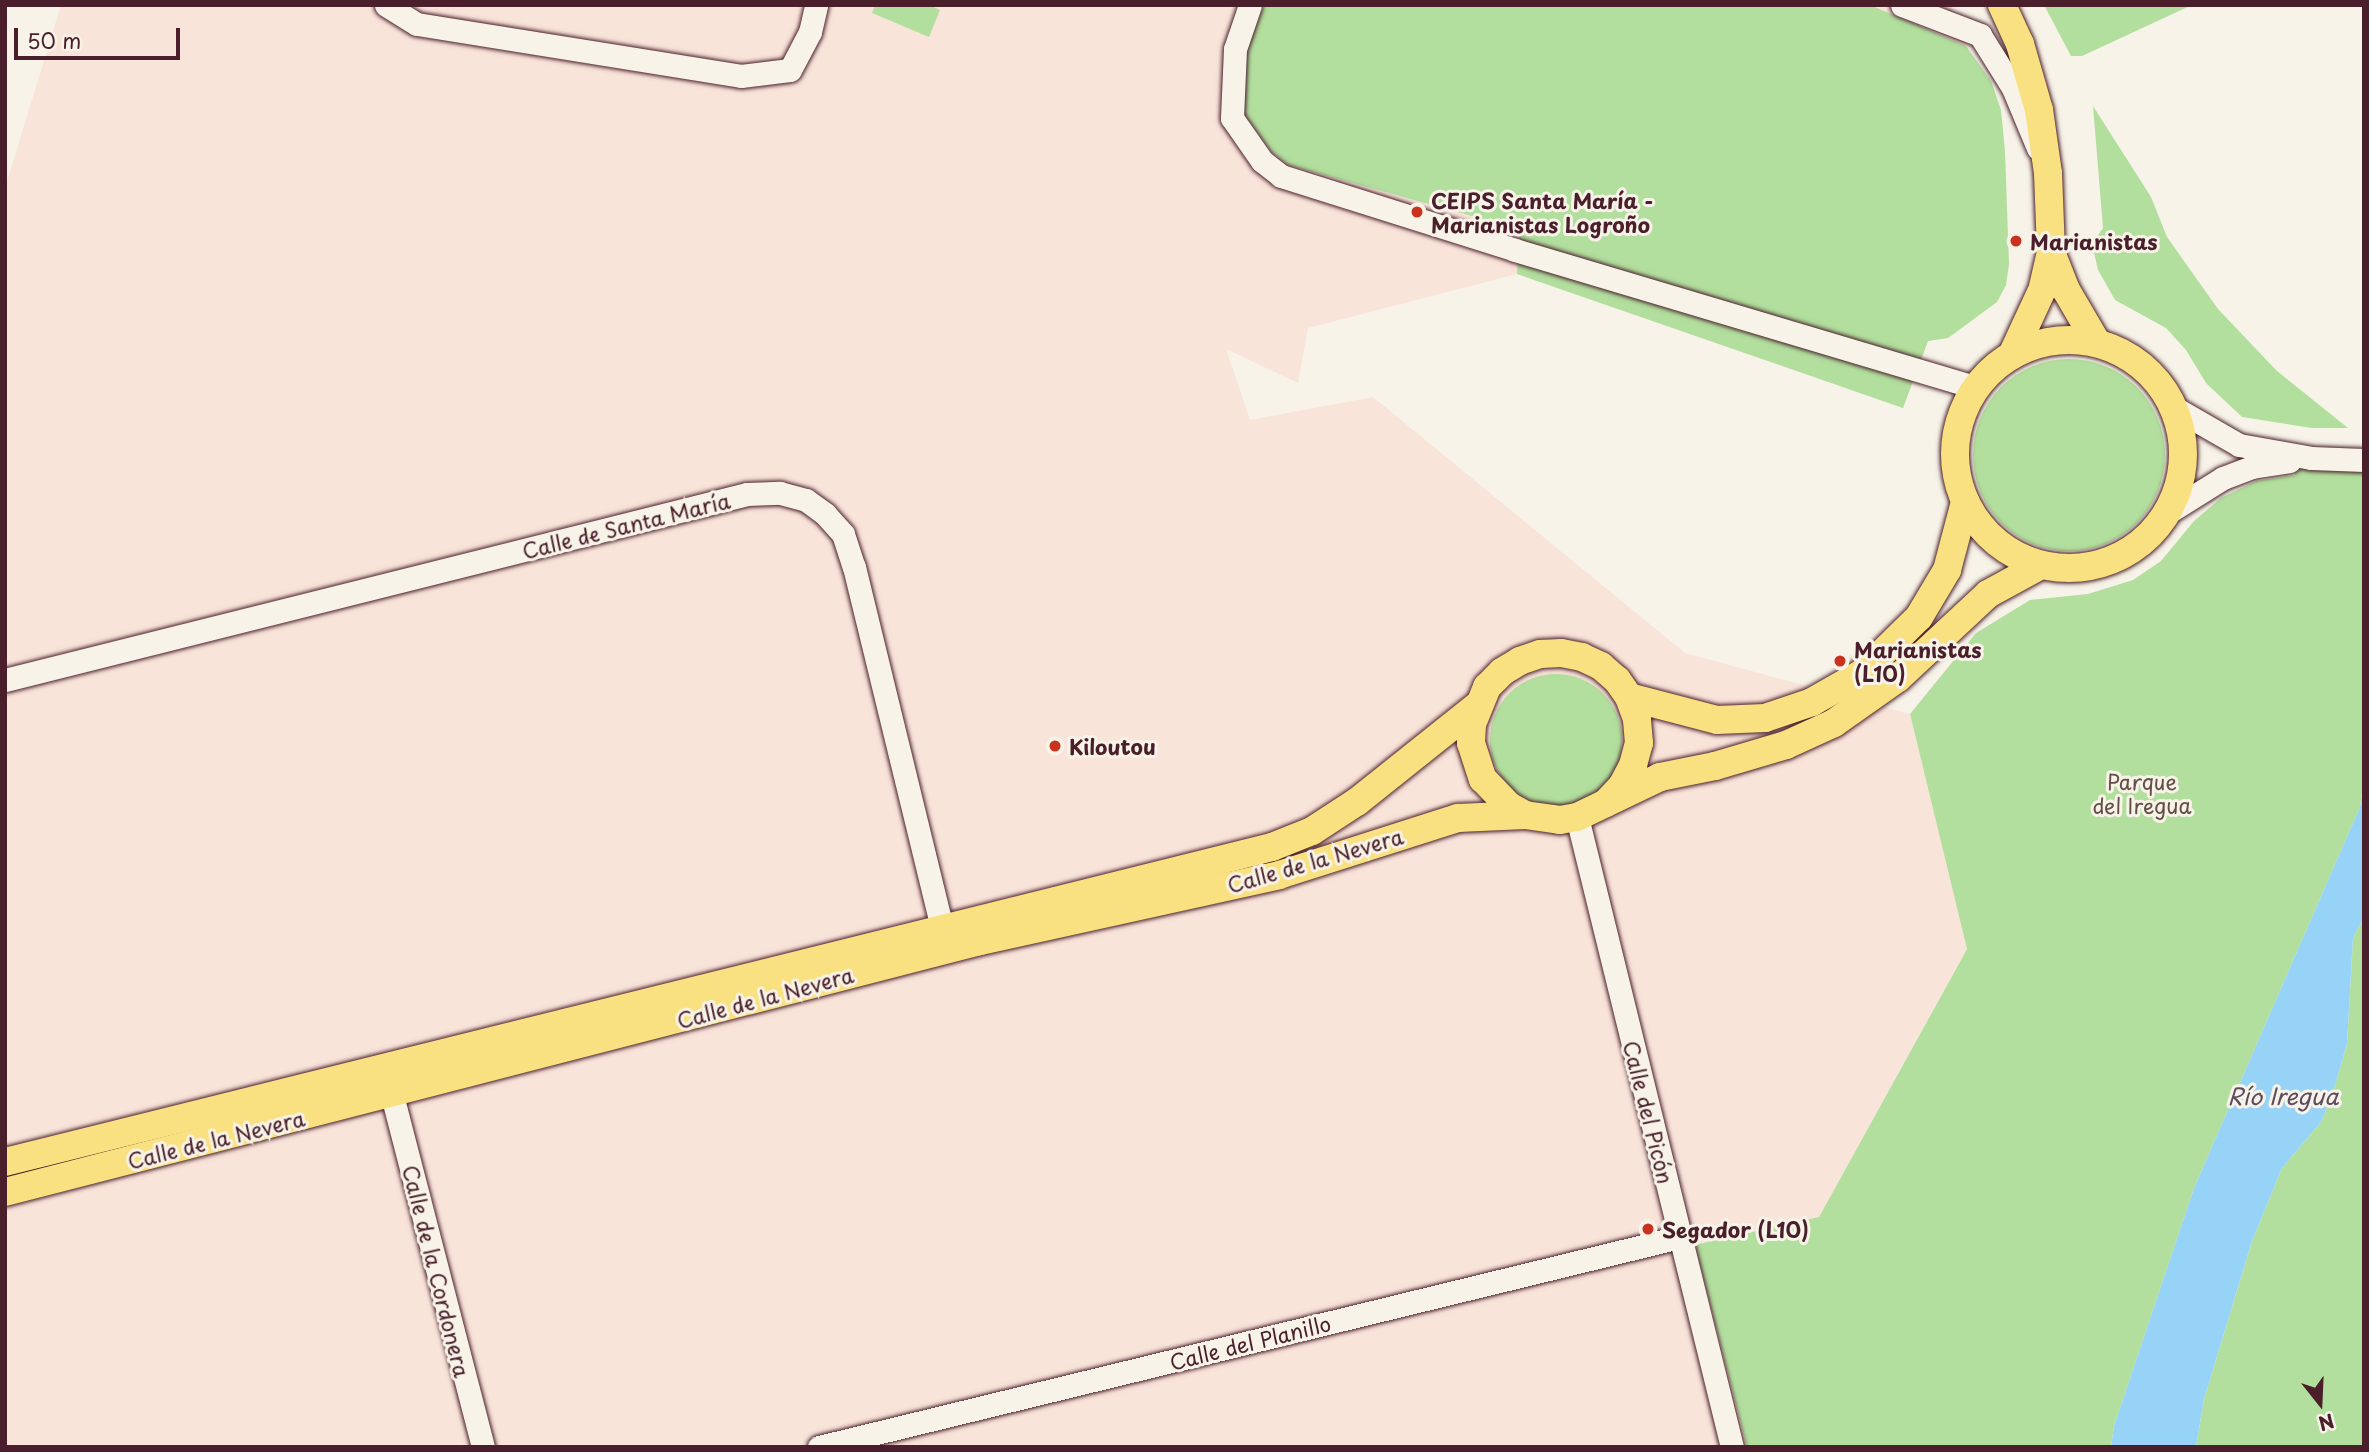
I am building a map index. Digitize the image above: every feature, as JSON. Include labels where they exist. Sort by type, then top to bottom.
[{"type":"main road","points":[[2001,5],[2020,44],[2039,110],[2048,173],[2052,252],[2043,288],[2012,355]]},
{"type":"main road","points":[[2052,252],[2066,290],[2096,343]]},
{"type":"main road","points":[[2078,338],[2096,343],[2138,363],[2159,383],[2174,407],[2182,434],[2183,461],[2178,488],[2167,513],[2148,536],[2125,554],[2097,565],[2068,569],[2041,565],[2017,556],[1996,542],[1978,524],[1965,502],[1958,483],[1955,443],[1962,414],[1976,387],[1993,369],[2012,355],[2054,339],[2078,338]]},
{"type":"main road","points":[[1629,697],[1717,720],[1765,718],[1812,702],[1861,674],[1919,617],[1947,570],[1965,502]]},
{"type":"main road","points":[[1606,803],[1622,786],[1633,765],[1639,743],[1637,719],[1629,697],[1616,680],[1601,666],[1582,657],[1561,653],[1540,654],[1520,661],[1502,672],[1487,687],[1477,706],[1472,724],[1475,762],[1494,794],[1525,815],[1560,820],[1577,817],[1660,777],[1715,766],[1786,745],[1834,723],[1898,678],[1988,594],[2041,565]]},
{"type":"main road","name":"Calle de la Nevera","points":[[5,1162],[1272,847],[1312,831],[1358,801],[1477,706]]},
{"type":"main road","name":"Calle de la Nevera","points":[[5,1192],[392,1095],[980,942],[1279,875],[1458,818],[1525,815]]},
{"type":"street","points":[[386,5],[417,24],[741,76],[790,70],[810,32],[816,5]]},
{"type":"street","points":[[1250,5],[1236,49],[1232,118],[1262,161],[1281,176],[1489,242],[1976,387]]},
{"type":"street","points":[[1902,5],[1980,35],[2013,88],[2048,173]]},
{"type":"street","points":[[2174,407],[2238,445],[2311,458],[2364,460]]},
{"type":"street","points":[[2167,513],[2222,478],[2252,467],[2311,458]]},
{"type":"street","name":"Calle de Santa María","points":[[5,680],[747,494],[780,493],[806,500],[825,514],[843,534],[854,566],[942,927]]},
{"type":"street","name":"Calle del Picón","points":[[1577,817],[1732,1447]]},
{"type":"street","name":"Calle de la Cordonera","points":[[392,1095],[482,1447]]},
{"type":"street","name":"Calle del Planillo","points":[[819,1447],[1680,1237]]},
{"type":"shaded area","points":[[61,5],[1951,5],[1966,46],[1991,81],[2001,110],[2009,264],[2006,285],[1997,302],[1948,338],[1928,341],[1903,408],[1517,274],[1308,328],[1298,383],[1226,349],[1250,420],[1373,397],[1685,653],[1910,714],[1967,948],[1750,1342],[1775,1447],[5,1447],[5,188]]},
{"type":"green space","points":[[875,5],[929,5],[940,10],[929,37],[872,13]]},
{"type":"green space","points":[[1264,5],[1870,5],[1966,46],[1991,81],[2001,110],[2005,151],[2009,264],[2006,285],[1997,302],[1948,338],[1928,341],[1903,408],[1517,274],[1519,229],[1288,165],[1271,151],[1246,117],[1238,90],[1240,67]]},
{"type":"green space","points":[[2044,5],[2192,5],[2082,56],[2071,56]]},
{"type":"green space","points":[[2093,106],[2151,197],[2167,237],[2218,309],[2277,371],[2348,428],[2312,428],[2242,417],[2206,383],[2186,350],[2166,328],[2115,300],[2098,270],[2092,244],[2103,228]]},
{"type":"green space","points":[[2069,359],[2106,366],[2137,387],[2158,418],[2165,455],[2158,492],[2137,523],[2106,544],[2069,551],[2032,544],[2001,523],[1980,492],[1973,455],[1980,418],[2001,387],[2032,366]]},
{"type":"green space","name":"Parque del Iregua","points":[[2294,449],[2364,453],[2364,778],[2360,807],[2194,1188],[2114,1426],[2111,1447],[1747,1447],[1695,1245],[1819,1217],[1967,949],[1910,714],[1976,633],[2030,600],[2088,594],[2133,580],[2161,561],[2194,521],[2221,498],[2256,481],[2295,475]]},
{"type":"green space","points":[[1556,674],[1581,679],[1603,693],[1617,715],[1622,740],[1617,765],[1603,787],[1581,801],[1556,806],[1531,801],[1509,787],[1495,765],[1490,740],[1495,715],[1509,693],[1531,679]]},
{"type":"green space","points":[[2364,917],[2364,1447],[2196,1447],[2204,1399],[2252,1241],[2282,1168],[2321,1122],[2332,1095],[2347,1044],[2353,938]]},
{"type":"water","name":"Río Iregua","points":[[2364,778],[2364,917],[2353,938],[2347,1044],[2332,1095],[2321,1122],[2282,1168],[2252,1241],[2204,1399],[2196,1447],[2111,1447],[2114,1426],[2194,1188],[2360,807]]},
{"type":"place","name":"CEIPS Santa María - Marianistas Logroño","points":[[1417,212]]},
{"type":"place","name":"Marianistas","points":[[2016,241]]},
{"type":"place","name":"Marianistas (L10)","points":[[1840,661]]},
{"type":"place","name":"Kiloutou","points":[[1055,746]]},
{"type":"place","name":"Segador (L10)","points":[[1648,1229]]}]
